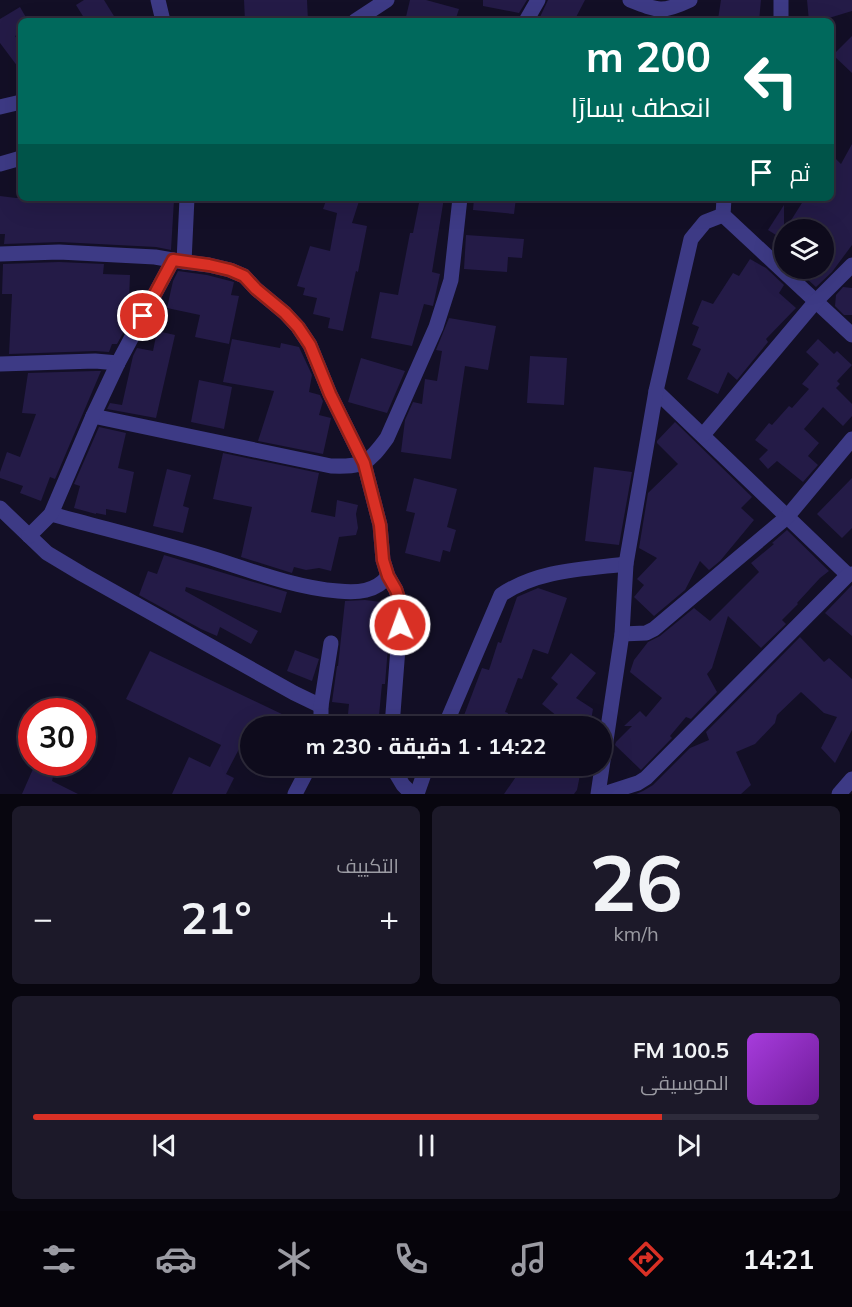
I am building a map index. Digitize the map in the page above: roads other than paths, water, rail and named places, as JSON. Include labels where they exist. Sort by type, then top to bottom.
[{"type":"street","points":[[158,0],[162,18]]},
{"type":"street","points":[[360,18],[387,0]]},
{"type":"street","points":[[528,18],[538,0]]},
{"type":"street","points":[[630,0],[652,9],[665,10],[690,0]]},
{"type":"street","points":[[781,0],[781,18]]},
{"type":"street","points":[[0,107],[18,103]]},
{"type":"street","points":[[0,164],[18,159]]},
{"type":"street","points":[[29,536],[51,514],[118,363],[178,261],[187,201]]},
{"type":"street","points":[[93,416],[332,466],[364,463],[377,452],[387,438],[436,327],[451,280],[460,201]]},
{"type":"street","points":[[723,215],[724,201]]},
{"type":"street","points":[[723,215],[852,335]]},
{"type":"street","points":[[598,794],[622,634],[626,564],[656,391],[691,239],[705,222],[723,215]]},
{"type":"street","points":[[0,254],[59,252],[154,257],[230,270],[244,276],[298,327],[310,345],[330,394],[364,463],[380,525],[383,560],[396,590],[401,609],[393,716]]},
{"type":"street","points":[[704,435],[816,301],[852,266]]},
{"type":"street","points":[[0,364],[118,363]]},
{"type":"street","points":[[604,794],[638,783],[646,778],[850,574],[656,391]]},
{"type":"street","points":[[622,634],[646,633],[654,629],[787,517],[852,439]]},
{"type":"street","points":[[0,508],[46,553],[321,706]]},
{"type":"street","points":[[51,514],[182,549],[298,584],[328,590],[351,592],[370,590],[380,585],[388,576]]},
{"type":"street","points":[[449,716],[501,595],[515,585],[539,578],[572,570],[626,564]]},
{"type":"street","points":[[321,716],[331,643]]},
{"type":"street","points":[[295,794],[304,776]]},
{"type":"street","points":[[398,776],[412,794]]},
{"type":"street","points":[[417,794],[423,776]]},
{"type":"street","points":[[839,794],[852,779]]}]
